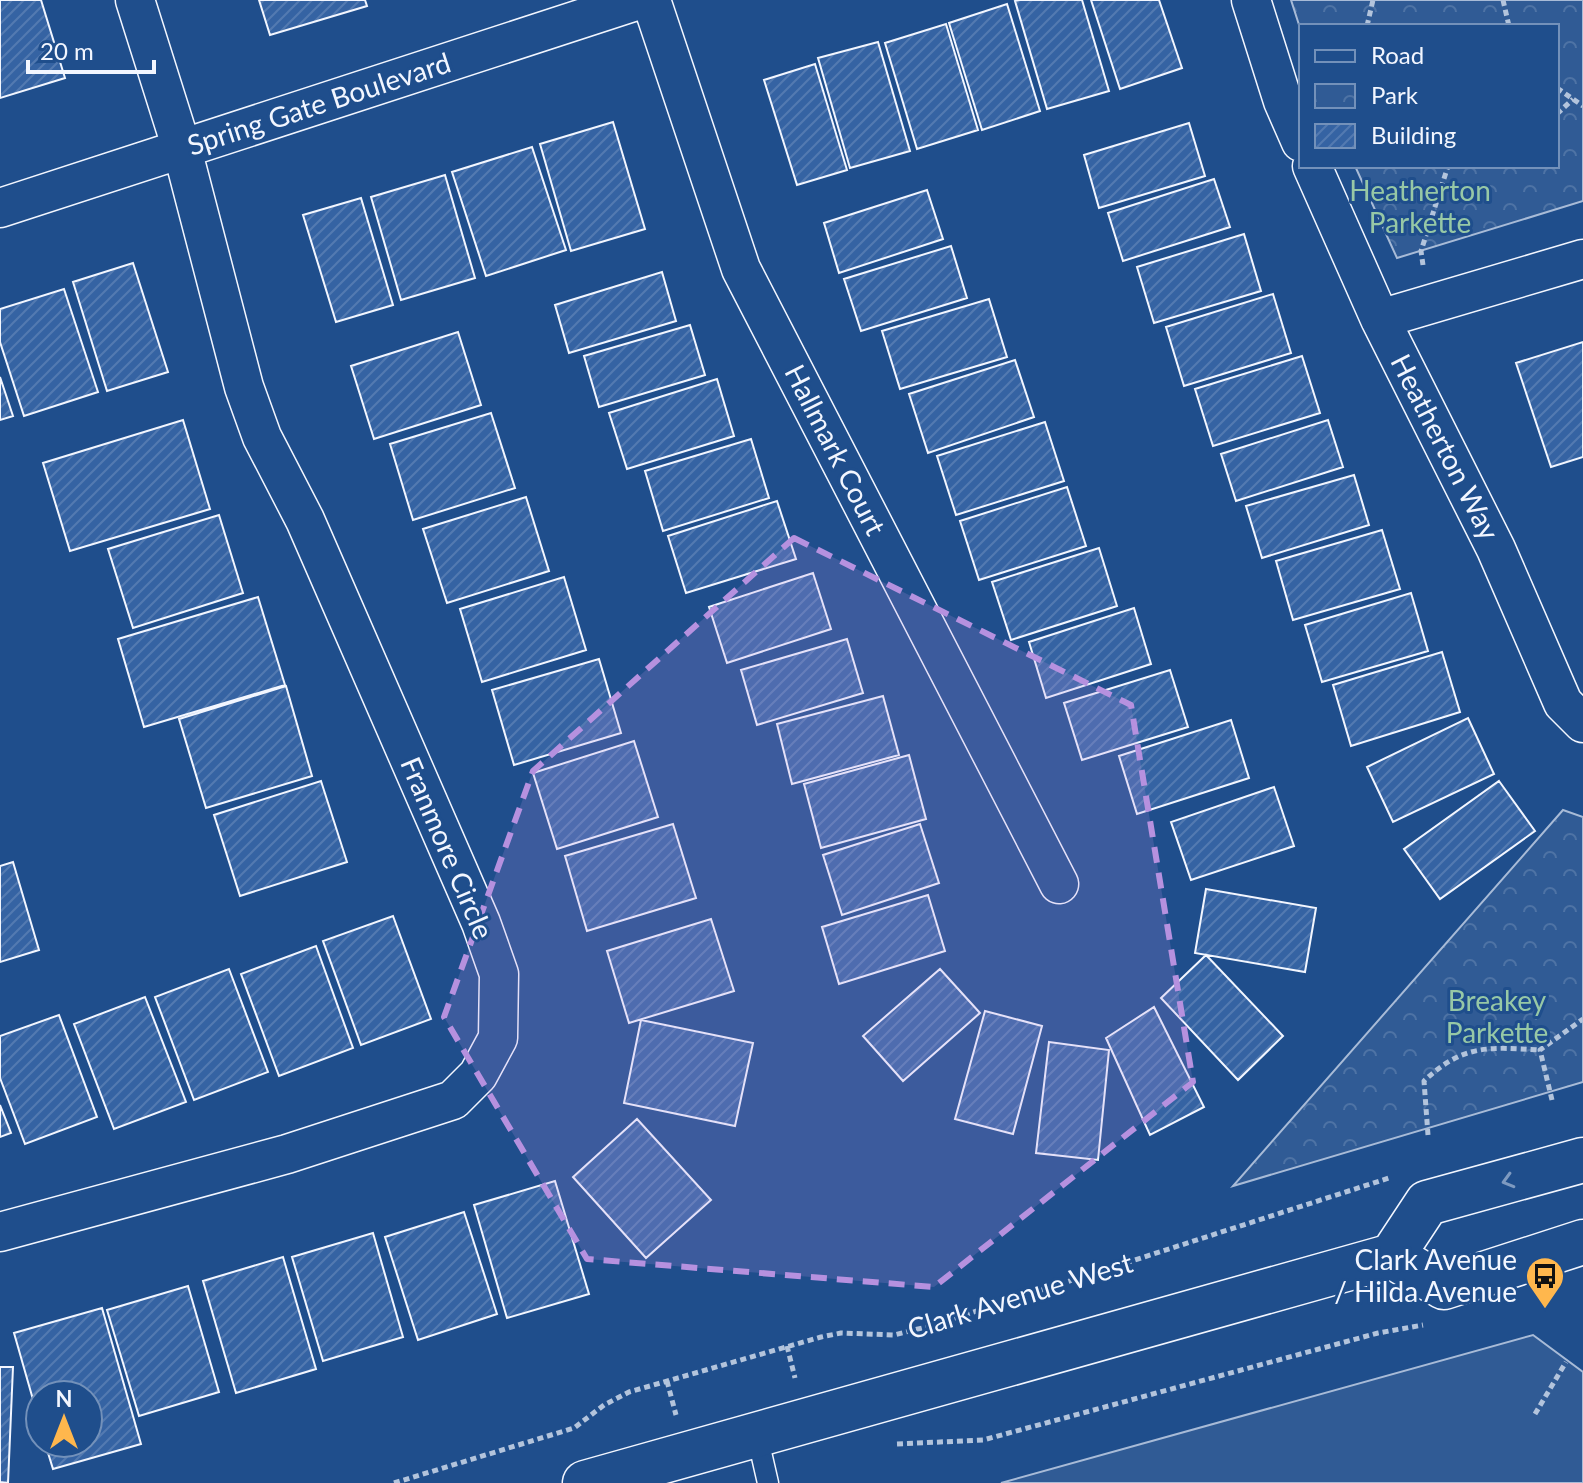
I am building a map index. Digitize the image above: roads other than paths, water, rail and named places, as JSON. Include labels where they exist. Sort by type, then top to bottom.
[{"type":"street","name":"Franmore Circle","points":[[0,1232],[273,1158],[453,1100],[478,1075],[498,1038],[499,974],[486,936],[305,520],[262,437],[244,387],[182,149],[135,0]]},
{"type":"street","name":"Spring Gate Boulevard","points":[[0,208],[639,0]]},
{"type":"street","name":"Hallmark Court","points":[[651,0],[741,269],[1059,884]]},
{"type":"street","points":[[1251,0],[1283,101],[1299,137]]},
{"type":"street","name":"Heatherton Way","points":[[1313,168],[1380,319],[1496,549],[1563,703],[1583,723]]},
{"type":"street","points":[[1380,319],[1583,259]]},
{"type":"street","points":[[585,1483],[1392,1256],[1427,1203],[1583,1160]]},
{"type":"street","points":[[1392,1256],[1444,1287],[1583,1242]]},
{"type":"lane","points":[[757,1435],[768,1483]]},
{"type":"place","name":"Clark Avenue / Hilda Avenue","points":[[1545,1310]]},
{"type":"park label","name":"Heatherton Parkette","points":[[1420,207]]},
{"type":"park label","name":"Breakey Parkette","points":[[1497,1017]]}]
